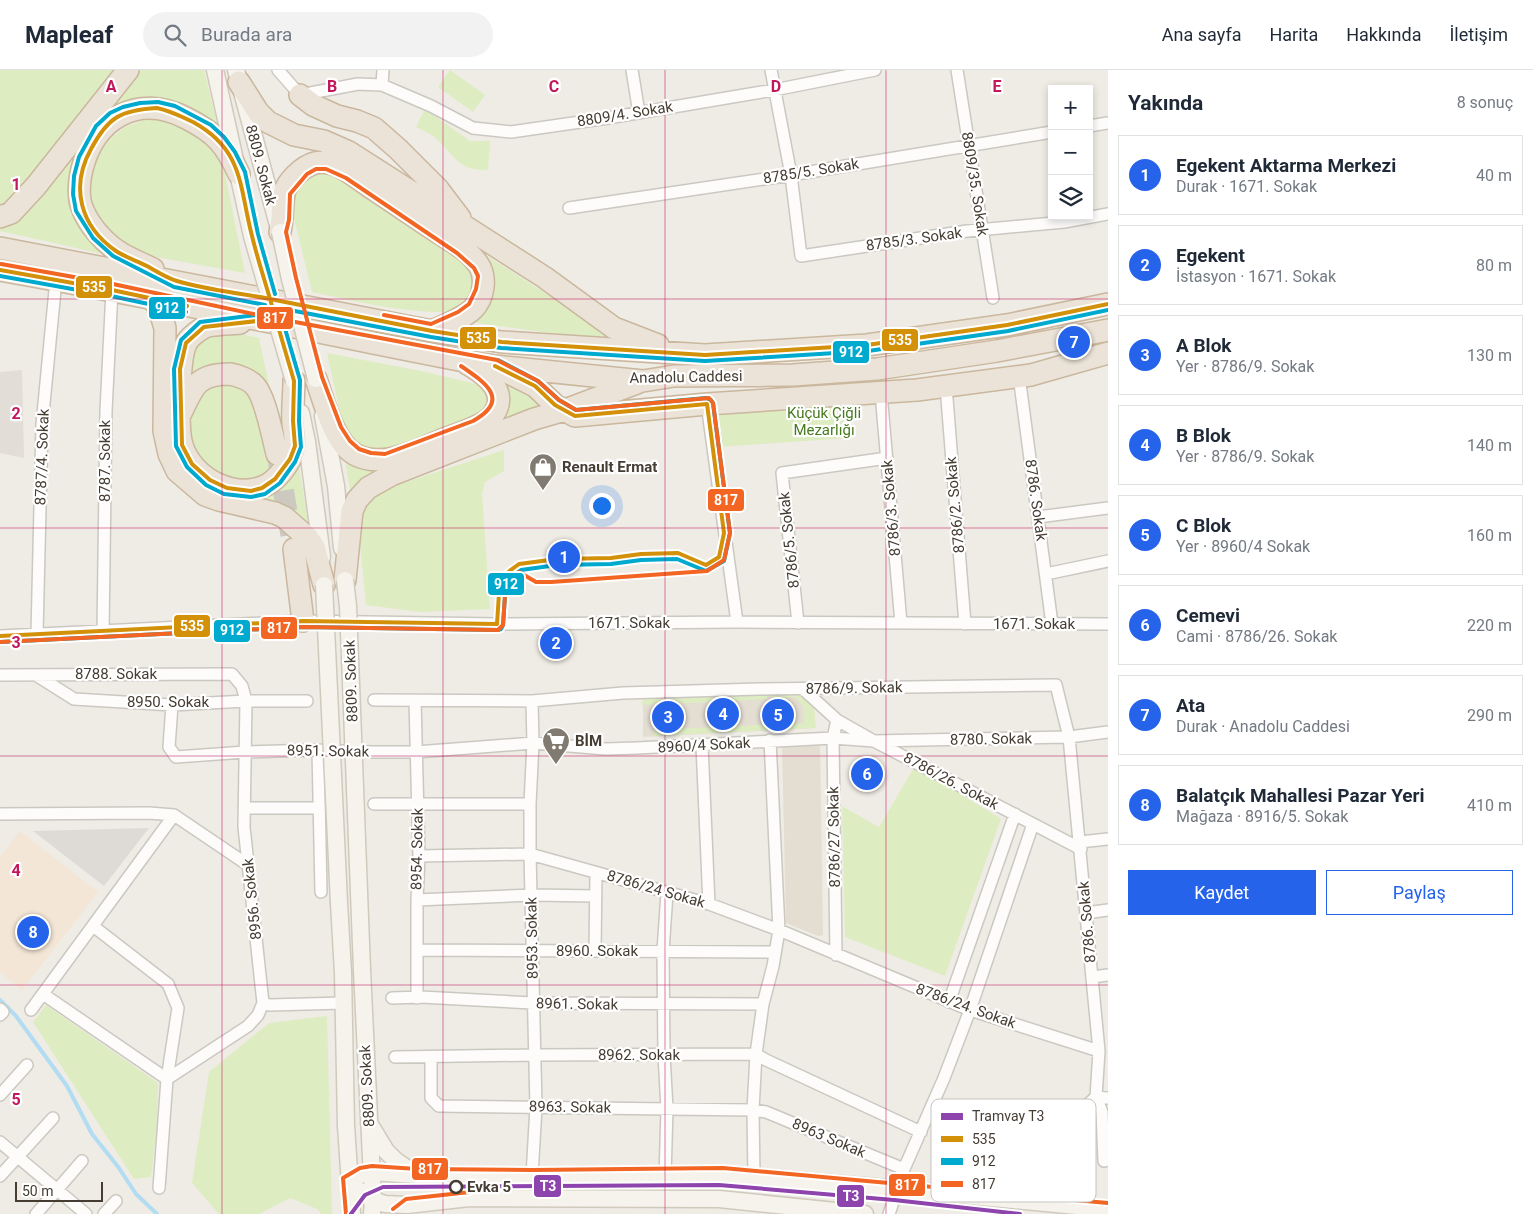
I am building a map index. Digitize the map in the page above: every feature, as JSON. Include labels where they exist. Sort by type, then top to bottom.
[{"type":"highway","points":[[0,217],[11,212],[36,186],[128,70]]},
{"type":"highway","points":[[237,76],[258,112],[268,122],[294,135],[324,141],[349,152],[544,278],[614,328],[650,343],[705,355]]},
{"type":"highway","points":[[300,95],[313,106],[374,128],[438,189],[467,228]]},
{"type":"highway","points":[[176,281],[116,251],[98,234],[87,218],[82,209],[79,194],[80,177],[85,159],[93,143],[101,130],[114,118],[125,113],[156,108],[172,111],[208,130],[220,141],[230,155],[239,174]]},
{"type":"highway","points":[[280,232],[283,219],[284,192],[303,169],[315,163],[327,163],[349,173],[461,248],[479,264],[484,275],[484,282],[474,308],[461,317],[432,331]]},
{"type":"highway","name":"Anadolu Caddesi","points":[[0,248],[432,331],[502,342],[705,355],[867,345],[1007,325],[1108,304]]},
{"type":"highway","name":"Anadolu Caddesi","points":[[0,270],[112,290],[257,321],[464,361],[495,366],[643,380],[674,376],[793,375],[878,370],[997,351],[1108,330]]},
{"type":"highway","points":[[150,298],[158,305],[165,328],[164,431],[169,454],[177,471],[205,495],[275,513],[284,518],[308,538],[314,547],[324,585]]},
{"type":"highway","points":[[257,321],[204,327],[186,342],[180,369],[180,415],[182,445],[192,464],[210,480],[227,488],[251,491],[262,488],[275,479],[290,460],[295,446],[293,421],[294,382]]},
{"type":"highway","points":[[495,366],[535,386],[555,405],[575,416],[946,386],[1031,375],[1108,353]]},
{"type":"highway","points":[[316,379],[335,430],[345,445],[356,455],[370,459],[386,460],[476,427],[490,419],[496,412],[500,401],[498,391],[479,371],[464,361]]},
{"type":"highway","points":[[180,415],[191,392],[200,382],[213,374],[236,375],[254,384],[262,398],[277,454]]},
{"type":"highway","points":[[345,580],[352,512],[357,500],[368,488],[391,475],[534,419],[565,410],[643,380]]},
{"type":"highway","points":[[294,549],[303,621]]},
{"type":"street","name":"8809. Sokak","points":[[215,70],[252,236],[294,382],[307,442],[324,585],[343,973],[346,1126],[352,1214]]},
{"type":"street","points":[[278,70],[300,95],[358,84],[382,85],[383,70]]},
{"type":"street","points":[[632,70],[639,113]]},
{"type":"street","points":[[771,70],[791,175]]},
{"type":"street","name":"8809/4. Sokak","points":[[382,85],[431,106],[473,128],[511,132],[639,113],[876,70]]},
{"type":"street","name":"8809/35. Sokak","points":[[957,70],[993,298]]},
{"type":"street","name":"8809. Sokak","points":[[237,76],[280,232],[316,379],[336,486],[348,606],[373,1207]]},
{"type":"street","points":[[1093,125],[1108,123]]},
{"type":"street","name":"8785/5. Sokak","points":[[569,208],[791,175],[969,144],[1048,133]]},
{"type":"street","name":"8785/3. Sokak","points":[[791,175],[801,256],[983,229],[1064,222],[1108,214]]},
{"type":"street","name":"8787/4. Sokak","points":[[37,634],[42,424],[56,280]]},
{"type":"street","name":"8787. Sokak","points":[[103,632],[106,411],[112,290]]},
{"type":"street","name":"8786. Sokak","points":[[1019,376],[1052,624]]},
{"type":"street","name":"8786/2. Sokak","points":[[946,386],[965,624]]},
{"type":"street","name":"8786/3. Sokak","points":[[881,392],[901,623]]},
{"type":"street","points":[[706,404],[737,622]]},
{"type":"street","name":"8786/5. Sokak","points":[[798,622],[782,473],[886,458]]},
{"type":"street","points":[[1038,517],[1108,508]]},
{"type":"street","points":[[1046,574],[1108,561]]},
{"type":"street","name":"1671. Sokak","points":[[0,636],[303,621],[497,624],[737,622],[1108,624]]},
{"type":"street","name":"8788. Sokak","points":[[0,675],[232,674]]},
{"type":"street","name":"8956. Sokak","points":[[232,674],[242,686],[246,701],[244,827],[263,1003]]},
{"type":"street","name":"8950. Sokak","points":[[36,675],[74,699],[172,705],[307,700]]},
{"type":"street","name":"8786. Sokak","points":[[1056,685],[1069,737],[1092,977],[1102,1044],[1102,1112],[1106,1160]]},
{"type":"street","name":"8786/9. Sokak","points":[[374,700],[532,701],[623,693],[1056,685]]},
{"type":"street","name":"8786/26. Sokak","points":[[803,689],[837,720],[874,741],[1033,824],[1080,846]]},
{"type":"street","name":"8954. Sokak","points":[[415,700],[419,856],[417,998]]},
{"type":"street","name":"8953. Sokak","points":[[532,701],[534,743],[530,804],[530,854],[536,1106],[532,1176]]},
{"type":"street","name":"8951. Sokak","points":[[172,705],[169,747],[176,757],[245,752],[318,750],[416,752],[534,743]]},
{"type":"street","name":"8786/27 Sokak","points":[[836,955],[833,738],[837,720]]},
{"type":"street","name":"8780. Sokak","points":[[874,741],[1069,737],[1108,732]]},
{"type":"street","name":"8960/4 Sokak","points":[[534,743],[606,749],[833,738],[874,741]]},
{"type":"street","points":[[754,1177],[753,1110],[756,1054],[763,1004],[779,930],[770,740]]},
{"type":"street","points":[[702,745],[709,904]]},
{"type":"street","points":[[318,750],[321,892]]},
{"type":"street","points":[[374,804],[530,804]]},
{"type":"street","points":[[244,808],[319,808]]},
{"type":"street","points":[[0,814],[149,813],[174,815],[248,865]]},
{"type":"street","points":[[949,1002],[1015,814]]},
{"type":"street","points":[[31,1010],[174,815]]},
{"type":"street","points":[[934,1099],[970,1010],[1033,824]]},
{"type":"street","points":[[1080,846],[1108,839]]},
{"type":"street","name":"8786/24 Sokak","points":[[419,856],[530,854],[709,904],[779,930]]},
{"type":"street","points":[[596,873],[596,951]]},
{"type":"street","points":[[665,1176],[667,1109],[664,1055],[663,951],[667,893]]},
{"type":"street","points":[[417,900],[532,895],[596,896]]},
{"type":"street","points":[[1086,913],[1108,910]]},
{"type":"street","points":[[93,926],[168,984],[178,1008],[167,1079],[159,1188]]},
{"type":"street","points":[[779,930],[836,955]]},
{"type":"street","name":"8960. Sokak","points":[[418,950],[775,952]]},
{"type":"street","name":"8786/24. Sokak","points":[[836,955],[970,1010],[1102,1044]]},
{"type":"street","points":[[1092,977],[1108,975]]},
{"type":"street","points":[[43,994],[167,1079]]},
{"type":"street","name":"8961. Sokak","points":[[392,998],[533,1003],[763,1004]]},
{"type":"street","points":[[167,1079],[248,1026],[258,1016],[263,1003],[269,1005],[344,1003]]},
{"type":"street","name":"8962. Sokak","points":[[395,1057],[535,1054],[756,1054]]},
{"type":"street","points":[[756,1054],[921,1132]]},
{"type":"street","name":"8963. Sokak","points":[[431,1057],[431,1098],[439,1106],[753,1110]]},
{"type":"street","points":[[0,1095],[27,1065]]},
{"type":"street","points":[[889,1214],[904,1169],[931,1107]]},
{"type":"street","name":"8963 Sokak","points":[[753,1110],[766,1112],[904,1169]]},
{"type":"street","points":[[0,1176],[52,1118]]},
{"type":"street","points":[[369,1122],[386,1151],[395,1160],[417,1175]]},
{"type":"street","points":[[0,1142],[86,1214]]},
{"type":"street","points":[[36,1214],[82,1162]]},
{"type":"street","points":[[865,1214],[719,1199],[469,1198],[402,1210],[385,1204],[373,1207],[350,1181],[362,1174],[372,1172],[417,1175],[532,1176],[723,1174],[931,1192]]},
{"type":"street","points":[[104,1214],[116,1201]]},
{"type":"street","points":[[1038,1202],[1108,1209]]},
{"type":"shaded area","points":[[22,370],[24,458],[0,453],[0,372]]},
{"type":"shaded area","points":[[796,692],[816,728],[643,737],[643,698]]},
{"type":"shaded area","points":[[820,743],[823,935],[818,936],[786,923],[782,744]]},
{"type":"shaded area","points":[[149,828],[104,886],[33,831]]},
{"type":"shaded area","points":[[20,831],[98,892],[22,990],[0,972],[0,857]]},
{"type":"green space","points":[[0,70],[116,70],[11,202],[0,209]]},
{"type":"green space","points":[[137,70],[204,70],[218,126],[177,103],[94,133],[85,233],[103,254],[0,231],[0,227],[13,218]]},
{"type":"green space","points":[[450,70],[485,95],[473,112],[438,87]]},
{"type":"green space","points":[[425,109],[470,141],[490,141],[488,170],[477,170],[462,164],[434,137],[416,127]]},
{"type":"green space","points":[[152,117],[188,125],[211,144],[225,173],[245,273],[150,256],[126,247],[108,233],[96,216],[89,197],[91,172],[101,146],[125,127]]},
{"type":"green space","points":[[328,172],[339,176],[458,255],[474,279],[474,289],[469,299],[455,312],[437,312],[401,309],[312,292],[290,202],[300,185],[314,176]]},
{"type":"green space","points":[[481,252],[615,338],[557,334],[470,322],[486,309],[493,290],[492,269]]},
{"type":"green space","points":[[245,335],[259,338],[271,394],[263,383],[188,380],[190,356],[204,336]]},
{"type":"green space","points":[[327,353],[426,372],[484,386],[489,406],[473,422],[381,452],[364,450],[351,441],[344,431]]},
{"type":"green space","points":[[502,380],[547,404],[490,431]]},
{"type":"green space","points":[[222,383],[242,388],[254,403],[260,422],[265,459],[274,457],[275,467],[266,476],[241,484],[201,465],[188,432],[190,414],[205,388]]},
{"type":"green space","name":"Küçük Çiğli Mezarlığı","points":[[845,401],[848,438],[719,447],[716,411]]},
{"type":"green space","points":[[504,450],[504,471],[485,482],[482,494],[490,609],[420,612],[366,605],[359,535],[361,510],[375,496],[400,484]]},
{"type":"green space","points":[[345,459],[394,467],[364,481],[350,491]]},
{"type":"green space","points":[[298,462],[310,531],[252,498]]},
{"type":"green space","points":[[796,692],[814,705],[816,728],[654,736],[653,730],[804,723],[803,706],[795,697],[772,699],[772,693]]},
{"type":"green space","points":[[767,693],[768,699],[717,702],[718,695]]},
{"type":"green space","points":[[713,695],[713,702],[669,704],[668,697]]},
{"type":"green space","points":[[664,697],[664,704],[642,705],[643,698]]},
{"type":"green space","points":[[915,766],[1001,819],[945,976],[845,937],[842,806],[879,827]]},
{"type":"green space","points":[[46,1005],[158,1083],[157,1125],[151,1177],[134,1179],[33,1022]]},
{"type":"green space","points":[[327,1016],[332,1214],[321,1214],[317,1209],[290,1198],[259,1214],[219,1214],[192,1183],[209,1072],[269,1023]]},
{"type":"waterway","points":[[0,1000],[16,1016],[67,1086],[92,1134],[119,1168],[136,1194],[157,1214]]},
{"type":"tunnel","points":[[278,459],[291,535]]},
{"type":"tram line","name":"T3","points":[[351,1214],[365,1195],[383,1187],[719,1185],[894,1200],[1020,1214]]},
{"type":"transit line","name":"912","points":[[265,305],[174,287],[113,256],[93,238],[76,211],[73,194],[74,176],[79,157],[96,126],[110,113],[123,107],[140,103],[158,102],[175,106],[211,125],[224,137],[235,152],[245,172],[258,234],[275,294]]},
{"type":"transit line","name":"535","points":[[157,108],[193,122],[210,133],[231,157],[241,185],[254,244],[270,299],[200,287],[169,278],[116,251],[94,230],[82,205],[80,191],[81,177],[91,149],[103,129],[117,117],[125,113],[157,108]]},
{"type":"transit line","name":"817","points":[[384,315],[431,324],[458,312],[469,304],[476,289],[478,276],[474,268],[457,253],[346,178],[326,169],[316,169],[307,174],[290,194],[289,220],[286,232],[322,377],[341,427],[350,441],[359,449],[371,453],[385,454],[473,421],[491,406],[491,392],[486,385],[461,366]]},
{"type":"transit line","name":"817","points":[[0,642],[303,627],[498,630],[503,625],[506,581],[519,572],[536,582],[551,582],[707,571],[724,560],[730,533],[713,403],[709,398],[576,410],[559,400],[538,381],[497,360],[258,315],[113,284],[1,264]]},
{"type":"transit line","name":"535","points":[[0,270],[112,290],[187,306]]},
{"type":"transit line","name":"912","points":[[0,276],[186,312]]},
{"type":"transit line","name":"535","points":[[257,321],[204,327],[186,343],[180,369],[182,445],[192,464],[210,480],[227,488],[251,491],[262,488],[275,479],[290,459],[295,446],[293,421],[294,381],[270,299]]},
{"type":"transit line","name":"535","points":[[270,299],[432,331],[502,342],[705,355],[867,345],[1007,325],[1108,304]]},
{"type":"transit line","name":"912","points":[[256,315],[200,322],[181,340],[174,369],[176,446],[187,467],[206,485],[224,494],[251,497],[265,494],[280,483],[295,462],[301,447],[299,421],[300,380],[279,308],[431,337],[501,348],[705,361],[868,351],[1008,331],[1108,310]]},
{"type":"transit line","name":"912","points":[[0,642],[303,627],[498,630],[503,625],[506,581],[521,570],[557,565],[611,564],[641,560],[677,559],[706,571],[724,561],[730,533],[713,403],[711,400],[706,398],[576,410],[559,400],[538,381],[498,360]]},
{"type":"transit line","name":"535","points":[[0,636],[303,621],[497,624],[500,578],[519,564],[557,559],[611,558],[641,554],[678,553],[706,565],[719,557],[724,533],[707,404],[575,416],[555,405],[535,386],[495,366]]},
{"type":"transit line","name":"817","points":[[346,1214],[343,1178],[360,1168],[372,1166],[417,1169],[532,1170],[723,1168],[931,1187]]},
{"type":"transit line","name":"817","points":[[393,1209],[406,1199],[470,1192]]},
{"type":"transit line","name":"817","points":[[1096,1202],[1108,1203]]},
{"type":"place","name":"Ata","points":[[1074,342]]},
{"type":"place","name":"Renault Ermat","points":[[543,491]]},
{"type":"place","name":"Egekent Aktarma Merkezi","points":[[564,557]]},
{"type":"place","name":"Egekent","points":[[556,643]]},
{"type":"place","name":"B Blok","points":[[723,714]]},
{"type":"place","name":"C Blok","points":[[778,715]]},
{"type":"place","name":"A Blok","points":[[668,717]]},
{"type":"place","name":"BİM","points":[[556,765]]},
{"type":"place","name":"Cemevi","points":[[867,774]]},
{"type":"place","name":"Balatçık Mahallesi Pazar Yeri","points":[[33,932]]},
{"type":"place","name":"Evka 5","points":[[456,1187]]}]
